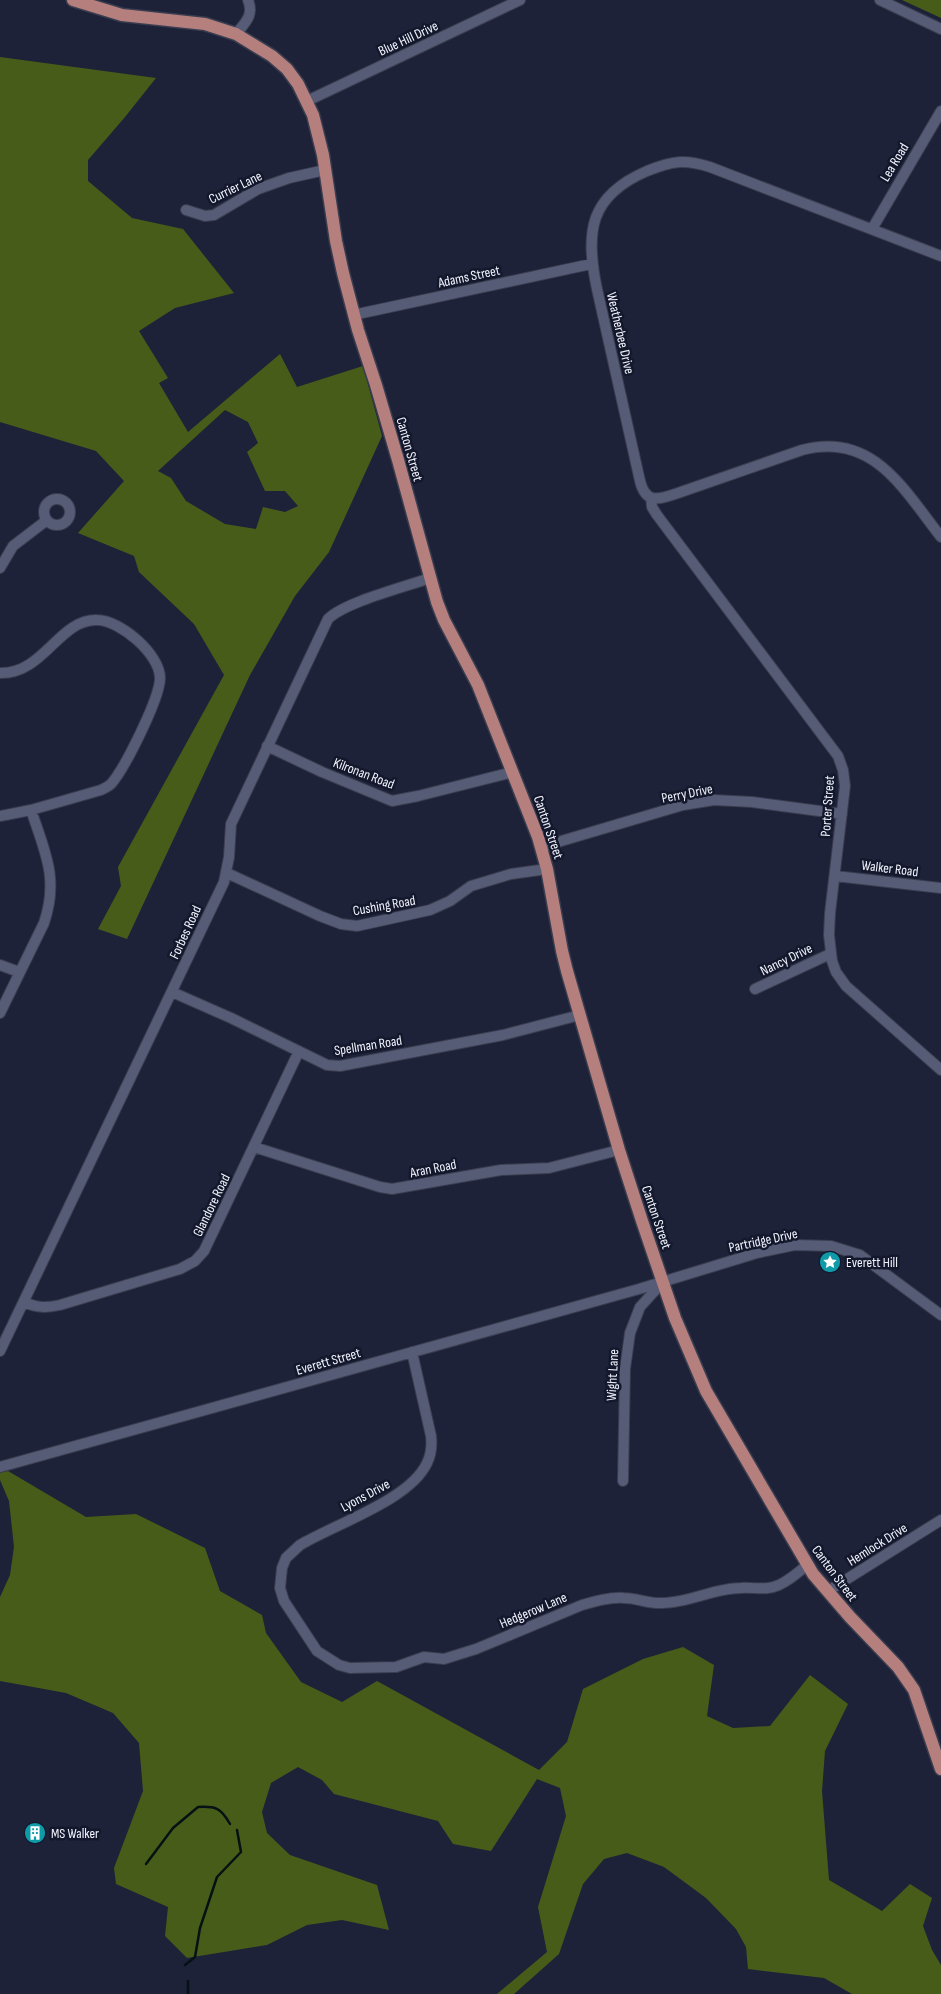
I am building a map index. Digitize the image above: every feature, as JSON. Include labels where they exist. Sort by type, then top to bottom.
[{"type":"main road","name":"Canton Street","points":[[73,0],[122,15],[205,24],[236,34],[272,56],[292,77],[307,101],[313,115],[325,170],[336,241],[353,315],[398,460],[430,578],[444,620],[478,685],[541,847],[547,869],[562,952],[620,1150],[675,1318],[707,1394],[807,1565],[828,1591],[898,1666],[914,1690],[941,1769]]},
{"type":"street","points":[[236,34],[250,17],[251,10],[248,0]]},
{"type":"street","name":"Blue Hill Drive","points":[[307,101],[520,0]]},
{"type":"street","points":[[880,0],[941,29]]},
{"type":"street","name":"Lea Road","points":[[872,229],[941,111]]},
{"type":"street","name":"Weatherbee Drive","points":[[651,498],[644,492],[640,481],[592,264],[593,225],[600,206],[618,186],[628,179],[675,162],[690,162],[710,167],[941,256]]},
{"type":"street","name":"Currier Lane","points":[[186,210],[204,216],[214,215],[258,189],[296,176],[325,170]]},
{"type":"street","name":"Adams Street","points":[[353,315],[592,264]]},
{"type":"street","points":[[651,498],[659,499],[678,493],[802,450],[819,447],[838,447],[865,455],[887,469],[941,537]]},
{"type":"street","name":"Porter Street","points":[[651,498],[652,507],[657,515],[838,756],[844,778],[842,814],[830,913],[830,954],[836,972],[846,986],[941,1070]]},
{"type":"street","points":[[0,568],[13,546],[47,520]]},
{"type":"street","name":"Forbes Road","points":[[0,1351],[224,882],[227,873],[231,824],[328,619],[335,612],[351,605],[430,578]]},
{"type":"street","points":[[0,673],[13,672],[32,664],[77,625],[96,620],[110,622],[126,630],[150,653],[158,664],[160,676],[159,687],[149,713],[123,764],[109,786],[31,810],[0,816]]},
{"type":"street","name":"Kilronan Road","points":[[268,746],[330,776],[392,800],[418,796],[513,772]]},
{"type":"street","name":"Perry Drive","points":[[541,847],[683,805],[714,800],[752,802],[842,814]]},
{"type":"street","points":[[0,1013],[44,923],[52,888],[47,857],[31,810]]},
{"type":"street","name":"Cushing Road","points":[[227,873],[320,916],[341,924],[357,926],[430,910],[450,901],[471,886],[511,874],[547,869]]},
{"type":"street","name":"Walker Road","points":[[835,876],[941,888]]},
{"type":"street","name":"Nancy Drive","points":[[755,989],[830,954]]},
{"type":"street","points":[[0,965],[19,972]]},
{"type":"street","name":"Spellman Road","points":[[172,992],[327,1065],[340,1066],[486,1038],[580,1014]]},
{"type":"street","name":"Glandore Road","points":[[24,1302],[34,1307],[47,1308],[60,1305],[180,1269],[195,1261],[204,1251],[299,1051]]},
{"type":"street","name":"Aran Road","points":[[254,1147],[380,1187],[392,1189],[501,1170],[549,1168],[620,1150]]},
{"type":"street","name":"Partridge Drive","points":[[663,1282],[757,1253],[808,1244],[831,1246],[860,1255],[941,1315]]},
{"type":"street","name":"Everett Street","points":[[0,1467],[663,1282]]},
{"type":"street","name":"Wight Lane","points":[[623,1481],[625,1369],[628,1339],[640,1308],[663,1282]]},
{"type":"street","name":"Lyons Drive","points":[[290,1611],[281,1594],[280,1582],[283,1564],[290,1554],[305,1542],[400,1493],[428,1463],[432,1446],[428,1415],[412,1352]]},
{"type":"street","name":"Hemlock Drive","points":[[828,1591],[941,1520]]},
{"type":"street","name":"Hedgerow Lane","points":[[290,1611],[317,1651],[339,1665],[350,1668],[396,1667],[424,1657],[444,1659],[476,1649],[582,1605],[600,1600],[624,1598],[661,1604],[679,1602],[724,1590],[742,1588],[759,1590],[778,1586],[792,1578],[807,1565]]},
{"type":"green space","points":[[902,0],[941,0],[941,18]]},
{"type":"green space","points":[[0,57],[156,78],[88,160],[88,181],[132,218],[183,229],[234,293],[175,308],[139,331],[168,378],[159,383],[188,432],[280,354],[297,387],[363,366],[382,436],[329,552],[295,596],[250,675],[127,939],[98,929],[121,886],[118,867],[224,675],[194,624],[139,572],[134,556],[78,533],[124,481],[96,451],[0,422]],"holes":[[[225,410],[248,422],[258,443],[247,452],[265,491],[285,491],[298,506],[285,512],[263,507],[256,529],[225,524],[186,501],[171,478],[158,471]]]},
{"type":"green space","points":[[8,1471],[86,1517],[136,1514],[205,1548],[220,1591],[262,1615],[266,1633],[301,1682],[342,1702],[377,1681],[539,1770],[567,1742],[583,1689],[643,1659],[683,1647],[714,1665],[707,1716],[733,1728],[770,1726],[810,1675],[848,1704],[825,1751],[822,1791],[829,1880],[882,1911],[910,1884],[932,1898],[923,1926],[932,1950],[941,1965],[941,1994],[852,1994],[824,1978],[748,1969],[746,1947],[736,1929],[706,1898],[664,1867],[627,1853],[604,1859],[583,1884],[559,1954],[514,1994],[497,1994],[547,1952],[538,1907],[566,1816],[560,1788],[537,1779],[491,1851],[453,1844],[438,1821],[334,1794],[322,1780],[298,1767],[271,1783],[262,1812],[267,1833],[290,1855],[377,1885],[389,1930],[342,1920],[307,1925],[267,1945],[187,1958],[165,1936],[168,1907],[116,1884],[114,1868],[143,1791],[139,1743],[113,1713],[66,1693],[0,1681],[0,1597],[10,1575],[14,1547],[9,1501],[0,1480],[0,1472]]},
{"type":"waterway","points":[[146,1864],[173,1828],[198,1807],[209,1807],[221,1811],[230,1824]]},
{"type":"waterway","points":[[185,1965],[195,1957],[200,1928],[217,1877],[241,1852],[237,1830]]},
{"type":"waterway","points":[[188,1981],[188,1994]]},
{"type":"place","name":"Everett Hill","points":[[830,1262]]},
{"type":"place","name":"MS Walker","points":[[35,1833]]}]
